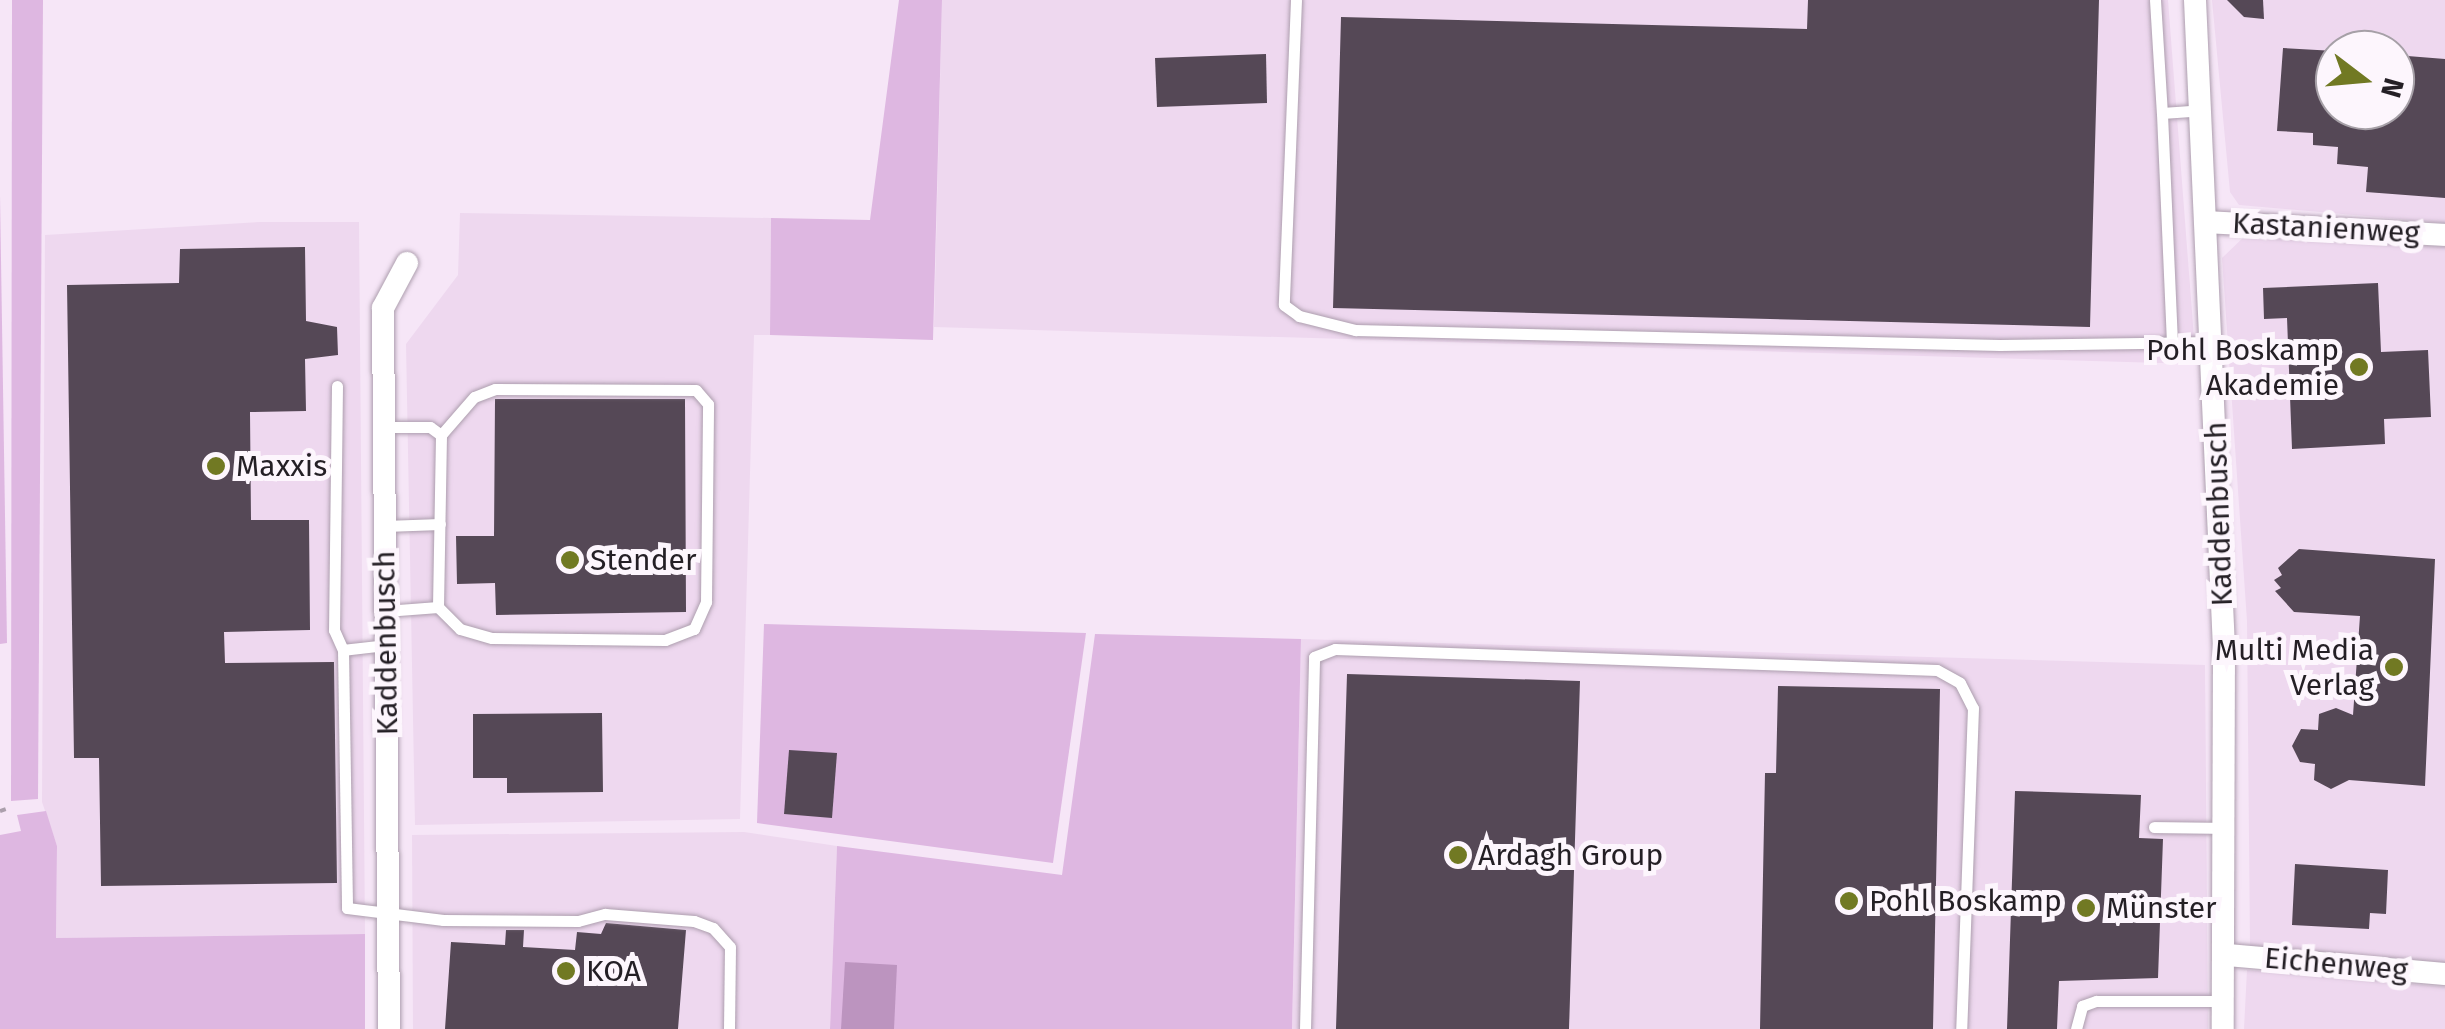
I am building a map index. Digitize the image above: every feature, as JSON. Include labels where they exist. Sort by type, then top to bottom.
[{"type":"street","name":"Kaddenbusch","points":[[2194,0],[2212,342],[2226,828],[2223,1029]]},
{"type":"street","name":"Kastanienweg","points":[[2207,222],[2445,235]]},
{"type":"street","name":"Kaddenbusch","points":[[389,1029],[383,308],[407,262]]},
{"type":"street","name":"Eichenweg","points":[[2226,955],[2445,974]]},
{"type":"lane","points":[[1296,0],[1284,305],[1300,316],[1354,330],[2000,346],[2212,342]]},
{"type":"lane","points":[[2154,0],[2172,343]]},
{"type":"lane","points":[[2162,113],[2200,110]]},
{"type":"lane","points":[[337,386],[334,630],[343,650],[348,908],[388,916],[578,921],[605,914],[694,922],[713,928],[730,947],[730,1029]]},
{"type":"lane","points":[[495,390],[696,390],[708,404],[706,602],[694,629],[664,640],[492,638],[460,629],[438,607],[440,524],[441,435],[474,397],[495,390]]},
{"type":"lane","points":[[384,427],[430,426],[441,435]]},
{"type":"lane","points":[[384,526],[440,524]]},
{"type":"lane","points":[[385,611],[438,607]]},
{"type":"lane","points":[[343,650],[386,645]]},
{"type":"lane","points":[[1305,1029],[1314,657],[1335,649],[1937,670],[1960,683],[1973,708],[1960,1029]]},
{"type":"lane","points":[[2154,827],[2226,828]]},
{"type":"lane","points":[[2076,1029],[2082,1006],[2096,1001],[2224,1001]]},
{"type":"shaded area","points":[[12,0],[43,0],[38,799],[11,801]]},
{"type":"shaded area","points":[[899,0],[942,0],[933,340],[770,335],[771,218],[870,220]]},
{"type":"shaded area","points":[[942,0],[2168,0],[2196,364],[934,327]]},
{"type":"shaded area","points":[[2212,0],[2445,0],[2445,223],[2239,205],[2230,192]]},
{"type":"shaded area","points":[[0,196],[7,643],[0,644]]},
{"type":"shaded area","points":[[460,213],[771,218],[770,335],[754,335],[740,819],[415,825],[406,344],[458,275]]},
{"type":"shaded area","points":[[260,222],[359,222],[365,934],[56,938],[57,846],[42,802],[45,235]]},
{"type":"shaded area","points":[[2247,234],[2445,247],[2445,964],[2250,947],[2247,621],[2222,258]]},
{"type":"shaded area","points":[[764,624],[1086,633],[1053,863],[757,823]]},
{"type":"shaded area","points":[[1095,634],[1301,639],[1292,1029],[830,1029],[837,846],[1062,875]]},
{"type":"shaded area","points":[[1301,639],[2205,665],[2208,1029],[1292,1029]]},
{"type":"shaded area","points":[[46,811],[57,846],[56,938],[365,934],[365,1029],[0,1029],[0,835],[21,831],[17,815]]},
{"type":"shaded area","points":[[744,832],[837,846],[830,1029],[413,1029],[412,835]]},
{"type":"shaded area","points":[[845,962],[897,965],[894,1029],[841,1029]]},
{"type":"shaded area","points":[[2247,970],[2445,987],[2445,1029],[2244,1029]]},
{"type":"building","points":[[1808,0],[2099,0],[2090,327],[1333,308],[1341,17],[1807,29]]},
{"type":"building","points":[[2227,0],[2263,0],[2264,19],[2244,17]]},
{"type":"building","points":[[2283,48],[2315,50],[2315,130],[2415,130],[2415,57],[2445,59],[2445,198],[2366,192],[2368,167],[2337,164],[2338,147],[2313,145],[2313,133],[2277,131]]},
{"type":"building","points":[[1266,54],[1267,103],[1157,107],[1155,58]]},
{"type":"building","points":[[305,247],[306,321],[337,327],[338,355],[305,359],[306,411],[250,412],[251,520],[309,520],[310,630],[224,632],[225,663],[334,662],[337,883],[101,886],[99,758],[74,758],[67,285],[179,283],[180,249]]},
{"type":"building","name":"Pohl Boskamp Akademie","points":[[2378,283],[2381,352],[2428,350],[2431,417],[2384,419],[2385,444],[2292,449],[2287,318],[2264,319],[2263,288]]},
{"type":"building","points":[[495,399],[685,399],[686,612],[496,615],[495,583],[457,584],[456,536],[494,536]]},
{"type":"building","name":"Multi Media Verlag","points":[[2299,549],[2435,559],[2425,786],[2349,780],[2331,789],[2314,780],[2315,764],[2300,762],[2292,746],[2301,729],[2318,730],[2319,714],[2336,708],[2353,715],[2360,616],[2294,612],[2275,591],[2281,588],[2274,580],[2282,575],[2278,568]]},
{"type":"building","name":"Ardagh Group","points":[[1347,674],[1580,681],[1569,1029],[1336,1029]]},
{"type":"building","name":"Pohl Boskamp","points":[[1778,686],[1940,689],[1933,1029],[1760,1029],[1765,773],[1776,773]]},
{"type":"building","points":[[602,713],[603,792],[507,793],[507,778],[473,778],[473,714]]},
{"type":"building","points":[[789,750],[837,753],[832,818],[784,814]]},
{"type":"building","name":"Münster","points":[[2015,791],[2141,795],[2139,838],[2163,839],[2158,978],[2059,981],[2057,1029],[2007,1029]]},
{"type":"building","points":[[2295,864],[2388,870],[2386,914],[2370,913],[2369,929],[2292,925]]},
{"type":"building","name":"KOA","points":[[606,923],[686,930],[678,1029],[445,1029],[451,942],[505,945],[506,930],[524,930],[523,947],[575,950],[577,932],[601,934]]},
{"type":"place","name":"Pohl Boskamp Akademie","points":[[2359,367]]},
{"type":"place","name":"Maxxis","points":[[216,466]]},
{"type":"place","name":"Stender","points":[[570,560]]},
{"type":"place","name":"Multi Media Verlag","points":[[2394,667]]},
{"type":"place","name":"Ardagh Group","points":[[1458,855]]},
{"type":"place","name":"Pohl Boskamp","points":[[1849,901]]},
{"type":"place","name":"Münster","points":[[2086,908]]},
{"type":"place","name":"KOA","points":[[566,971]]}]
